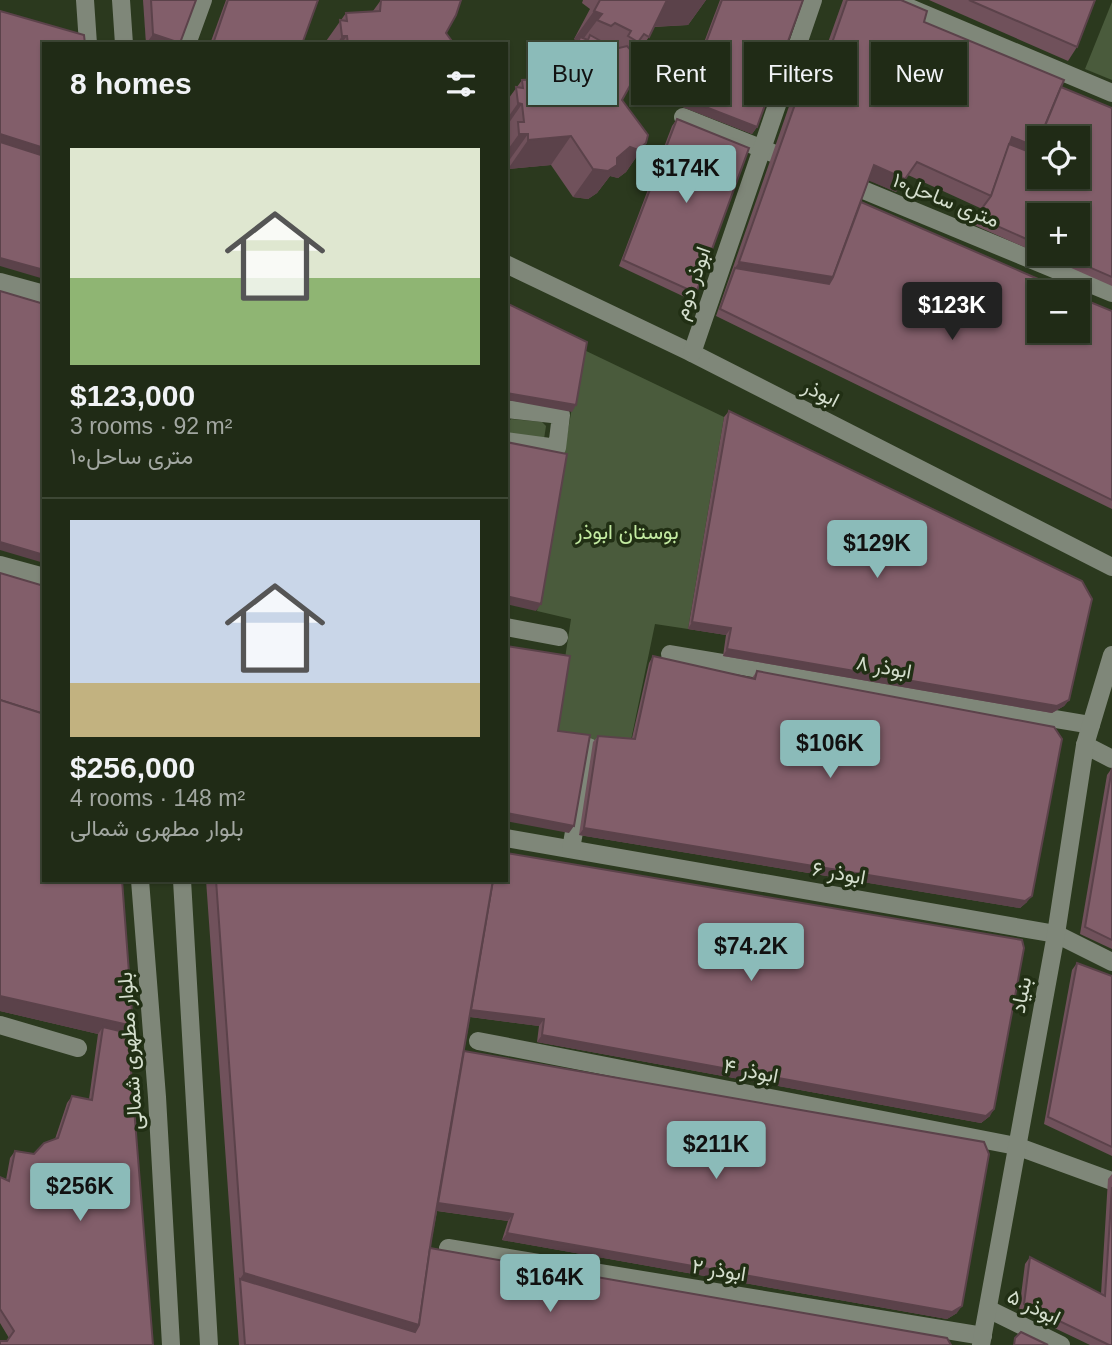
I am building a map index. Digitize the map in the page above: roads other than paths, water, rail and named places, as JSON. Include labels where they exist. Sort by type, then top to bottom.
[{"type":"street","points":[[85,0],[88,42]]},
{"type":"street","points":[[121,0],[124,42]]},
{"type":"street","points":[[188,42],[203,0]]},
{"type":"street","name":"ابوذر دوم","points":[[692,353],[813,0]]},
{"type":"street","points":[[891,0],[1112,93]]},
{"type":"street","name":"۱۰متری ساحل","points":[[683,117],[1112,293]]},
{"type":"street","name":"ابوذر","points":[[508,265],[692,353],[1112,567]]},
{"type":"street","points":[[0,282],[42,293]]},
{"type":"street","points":[[508,409],[561,415],[557,448],[508,441]]},
{"type":"street","points":[[0,565],[42,576]]},
{"type":"street","points":[[508,628],[559,637]]},
{"type":"street","name":"ابوذر ۸","points":[[670,654],[1091,725]]},
{"type":"street","name":"بنیاد","points":[[982,1340],[1056,934],[1085,746],[1112,655]]},
{"type":"street","points":[[1085,746],[1112,759]]},
{"type":"street","points":[[571,849],[589,747]]},
{"type":"street","name":"ابوذر ۶","points":[[508,838],[1056,934],[1112,962]]},
{"type":"street","name":"بلوار مطهری شمالی","points":[[140,882],[157,1097],[171,1345]]},
{"type":"street","points":[[181,882],[209,1345]]},
{"type":"street","points":[[0,1025],[78,1048]]},
{"type":"street","name":"ابوذر ۴","points":[[478,1041],[1016,1146],[1112,1181]]},
{"type":"street","name":"ابوذر ۲","points":[[448,1248],[982,1340]]},
{"type":"street","name":"ابوذر ۵","points":[[988,1309],[1061,1345]]},
{"type":"park label","name":"بوستان ابوذر","points":[[627,532]]}]
